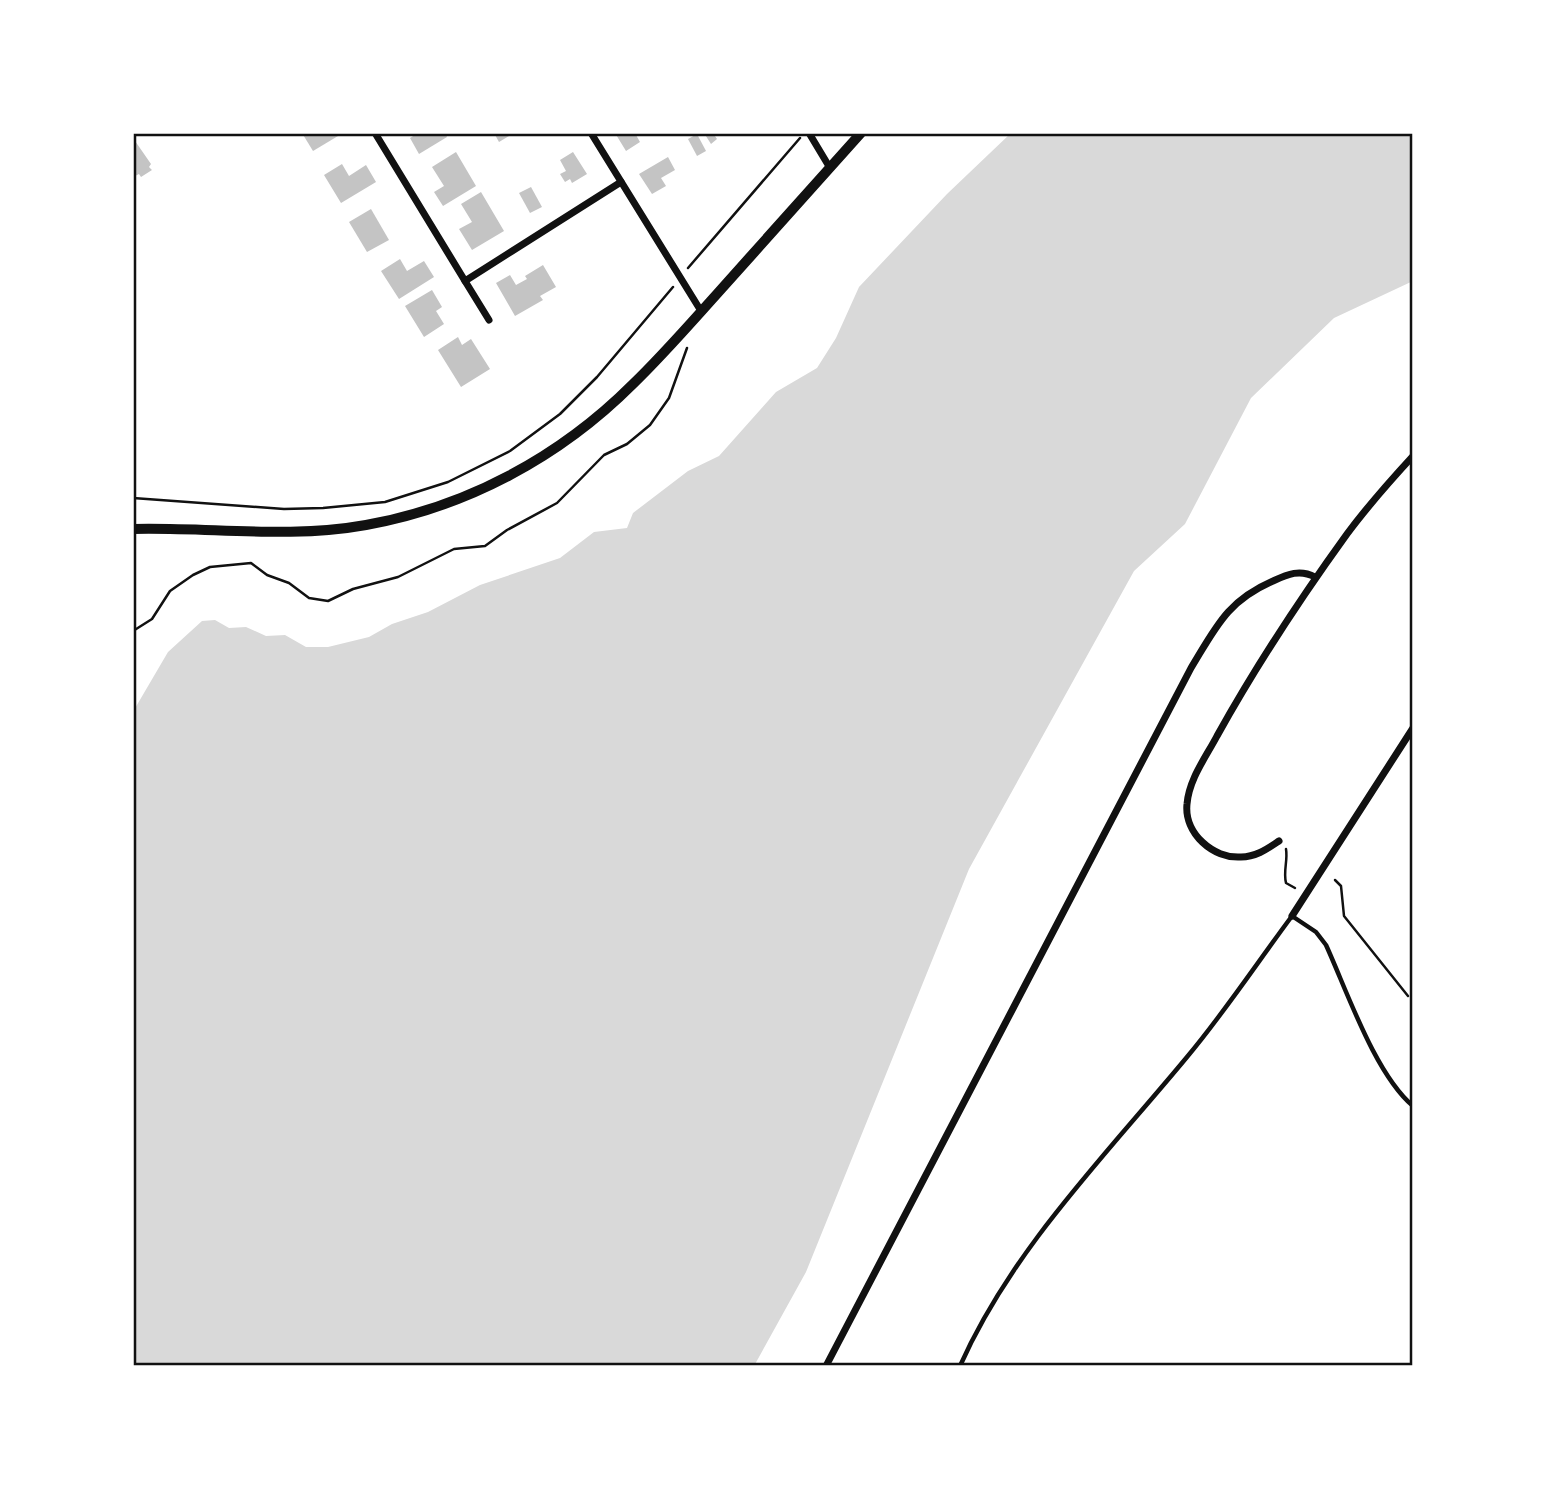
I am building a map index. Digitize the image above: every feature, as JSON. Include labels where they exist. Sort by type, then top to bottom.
[{"type":"street","points":[[375,133],[489,320]]},
{"type":"street","points":[[591,133],[701,311]]},
{"type":"street","points":[[807,133],[830,168]]},
{"type":"street","points":[[133,529],[304,532],[383,522],[452,502],[505,478],[541,458],[587,425],[633,385],[861,133]]},
{"type":"street","points":[[465,281],[621,182]]},
{"type":"street","points":[[1282,844],[1254,855],[1240,857],[1218,854],[1203,843],[1188,821],[1186,807],[1195,776],[1280,629],[1315,577],[1360,516],[1413,456]]},
{"type":"street","points":[[826,1366],[1191,668],[1219,623],[1236,602],[1249,592],[1290,573],[1307,573],[1315,577]]},
{"type":"street","points":[[1292,916],[1413,728]]},
{"type":"lane","points":[[960,1366],[974,1334],[1007,1281],[1059,1209],[1190,1054],[1292,916],[1316,932],[1326,945],[1377,1058],[1388,1078],[1413,1106]]},
{"type":"path","points":[[684,273],[807,133]]},
{"type":"path","points":[[133,498],[284,509],[323,508],[385,502],[448,482],[510,451],[560,414],[597,377],[674,286]]},
{"type":"path","points":[[1282,844],[1287,859],[1284,875],[1286,883],[1294,890],[1299,883]]},
{"type":"path","points":[[1335,880],[1341,886],[1344,916],[1408,996]]},
{"type":"shaded area","points":[[1011,133],[1413,133],[1413,281],[1334,318],[1251,398],[1185,524],[1134,571],[969,869],[806,1272],[754,1366],[133,1366],[133,716],[168,652],[202,621],[215,620],[229,628],[246,627],[266,636],[285,635],[306,647],[328,647],[369,637],[392,624],[428,612],[480,585],[560,558],[594,532],[627,528],[633,513],[688,471],[719,456],[776,392],[817,368],[836,338],[859,287],[947,194]]},
{"type":"building","points":[[302,133],[343,133],[313,151]]},
{"type":"building","points":[[418,133],[445,133],[447,137],[419,154],[410,138]]},
{"type":"building","points":[[494,133],[508,133],[509,136],[499,142]]},
{"type":"building","points":[[615,133],[638,133],[636,135],[640,142],[626,151]]},
{"type":"building","points":[[704,133],[713,133],[717,139],[711,144]]},
{"type":"building","points":[[697,134],[706,151],[697,156],[688,139]]},
{"type":"building","points":[[133,138],[151,164],[149,167],[152,170],[141,177],[139,174],[133,177]]},
{"type":"building","points":[[456,152],[476,186],[443,206],[434,192],[444,186],[432,167]]},
{"type":"building","points":[[573,152],[587,174],[572,183],[570,179],[565,182],[560,174],[566,171],[560,160]]},
{"type":"building","points":[[668,157],[675,170],[661,178],[666,186],[652,194],[639,174]]},
{"type":"building","points":[[342,164],[349,176],[366,165],[376,182],[341,203],[324,175]]},
{"type":"building","points":[[531,187],[542,207],[530,213],[519,193]]},
{"type":"building","points":[[481,192],[504,231],[472,250],[459,229],[472,222],[461,204]]},
{"type":"building","points":[[371,209],[389,240],[367,252],[349,222]]},
{"type":"building","points":[[400,259],[407,271],[424,261],[434,277],[399,299],[381,271]]},
{"type":"building","points":[[543,265],[556,287],[540,296],[543,300],[515,316],[496,283],[510,275],[516,285]]},
{"type":"building","points":[[432,290],[442,307],[436,311],[444,324],[424,337],[405,306]]},
{"type":"building","points":[[458,337],[462,345],[471,339],[490,369],[461,387],[438,350]]}]
